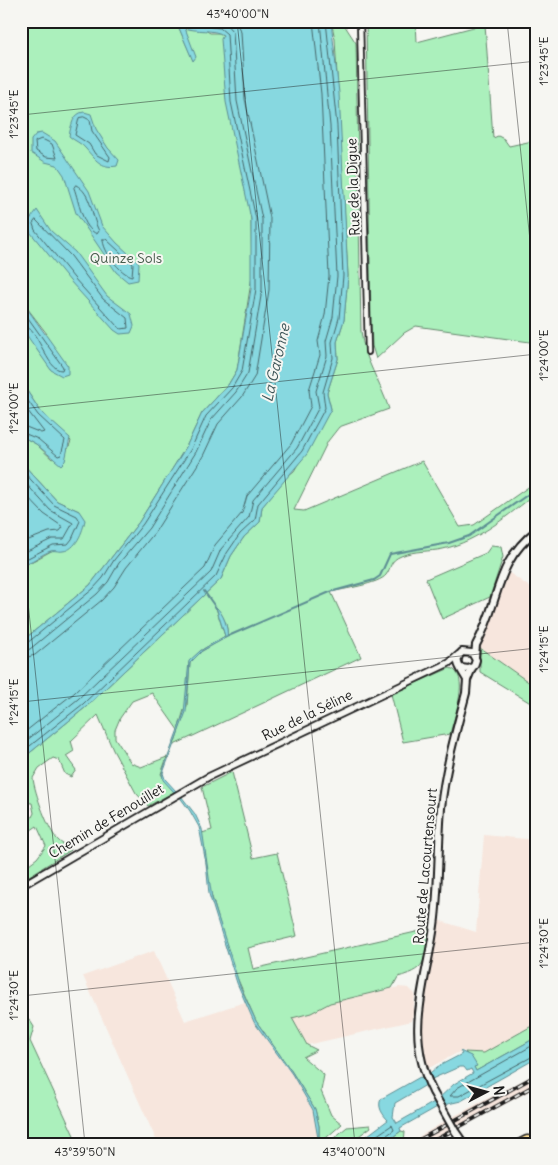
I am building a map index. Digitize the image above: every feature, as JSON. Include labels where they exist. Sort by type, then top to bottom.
[{"type":"main road","name":"Route de Lacourtensourt","points":[[464,1144],[456,1137],[424,1075],[418,1030],[418,1006],[435,916],[441,808],[445,780],[466,693],[467,680],[476,663],[476,645],[509,559],[519,544],[537,530]]},
{"type":"main road","points":[[467,680],[457,663],[458,656],[476,645]]},
{"type":"main road","points":[[465,651],[470,651],[475,657]]},
{"type":"main road","points":[[461,668],[472,668]]},
{"type":"main road","points":[[519,1144],[527,1140],[536,1142]]},
{"type":"street","name":"Rue de la Digue","points":[[360,21],[368,352]]},
{"type":"street","name":"Rue de la Séline","points":[[178,794],[208,777],[287,740],[307,728],[449,664],[458,656]]},
{"type":"street","points":[[449,664],[461,668]]},
{"type":"street","name":"Chemin de Fenouillet","points":[[21,886],[178,794]]},
{"type":"shaded area","points":[[508,572],[537,592],[537,688],[480,648]]},
{"type":"shaded area","points":[[484,835],[537,840],[537,1023],[484,1053],[461,1051],[427,1069],[421,1023],[422,1005],[438,920],[476,932]]},
{"type":"shaded area","points":[[154,951],[185,1021],[245,1002],[254,1022],[292,1074],[313,1110],[317,1124],[317,1144],[158,1144],[83,976]]},
{"type":"shaded area","points":[[399,987],[409,988],[415,994],[412,1021],[307,1045],[292,1018],[311,1013],[330,1003]]},
{"type":"shaded area","points":[[537,1073],[537,1087],[456,1130],[450,1118]]},
{"type":"shaded area","points":[[445,1121],[451,1132],[430,1144],[407,1144]]},
{"type":"green space","name":"Quinze Sols","points":[[21,21],[176,21],[193,60],[185,28],[197,25],[210,33],[223,35],[251,219],[252,276],[237,370],[228,385],[202,413],[186,447],[139,522],[90,585],[21,642],[21,562],[31,562],[55,549],[79,511],[57,501],[21,462],[21,436],[36,444],[52,459],[68,449],[71,441],[41,412],[21,382],[21,327],[27,333],[47,334],[21,300]]},
{"type":"green space","points":[[331,21],[345,21],[345,26],[356,43],[361,331],[365,351],[389,409],[339,427],[328,441],[294,510],[304,511],[422,461],[460,527],[474,525],[537,481],[537,493],[493,526],[469,540],[443,549],[401,556],[393,562],[386,575],[382,578],[369,584],[331,592],[361,657],[174,745],[187,706],[190,663],[202,651],[227,637],[225,621],[216,608],[225,636],[200,651],[189,662],[187,700],[178,730],[152,693],[132,701],[120,718],[115,730],[115,738],[131,763],[141,767],[167,757],[161,774],[174,792],[148,806],[136,793],[113,750],[98,715],[71,741],[74,751],[66,756],[76,770],[71,777],[65,774],[59,760],[53,758],[39,768],[33,778],[39,802],[51,830],[59,841],[71,850],[21,881],[21,870],[37,858],[46,846],[37,826],[21,837],[21,817],[24,816],[29,823],[34,813],[32,803],[21,802],[21,760],[86,707],[221,579],[231,556],[244,537],[260,522],[262,507],[284,479],[294,471],[331,409],[327,393],[338,359],[337,342],[344,320],[348,276],[335,39]]},
{"type":"green space","points":[[366,21],[416,21],[417,42],[485,24],[493,138],[498,136],[504,139],[509,146],[537,140],[537,343],[416,326],[404,333],[376,359],[372,346],[371,320]]},
{"type":"green space","points":[[491,546],[501,547],[503,557],[490,597],[442,619],[426,579],[486,553]]},
{"type":"green space","points":[[480,648],[537,688],[537,707],[480,672]]},
{"type":"green space","points":[[450,668],[456,672],[460,687],[450,734],[403,742],[391,694]]},
{"type":"green space","points":[[232,772],[253,858],[277,853],[297,936],[248,948],[253,969],[429,929],[424,960],[421,966],[408,974],[398,977],[392,988],[330,1003],[311,1013],[292,1018],[307,1045],[317,1050],[303,1057],[324,1075],[321,1091],[331,1115],[342,1124],[319,1144],[319,1126],[315,1109],[292,1072],[256,1021],[232,966],[210,890],[202,833],[212,830],[202,787]]},
{"type":"green space","points":[[29,1019],[34,1027],[30,1041],[78,1144],[21,1144],[21,1020]]},
{"type":"green space","points":[[537,1023],[537,1037],[476,1071],[474,1067],[476,1066],[465,1052],[484,1053]]},
{"type":"green space","points":[[370,1125],[371,1127],[348,1144],[327,1144],[347,1127]]},
{"type":"green space","points":[[401,1131],[405,1132],[404,1144],[383,1144]]},
{"type":"water","name":"La Garonne","points":[[176,21],[196,23],[203,21],[331,21],[339,93],[348,276],[344,320],[337,342],[338,359],[327,393],[331,409],[307,454],[262,507],[260,522],[244,537],[231,556],[221,579],[86,707],[21,760],[21,642],[90,585],[139,522],[186,447],[202,413],[228,385],[237,370],[251,289],[251,219],[226,102],[221,39],[223,35],[215,32],[185,28],[196,57],[193,61]]},
{"type":"water","points":[[84,112],[91,114],[96,129],[108,148],[119,160],[117,166],[103,165],[82,145],[69,136],[75,117]]},
{"type":"water","points":[[42,133],[55,141],[89,191],[102,226],[139,263],[138,280],[128,282],[116,272],[76,213],[64,175],[57,165],[45,162],[31,153],[31,140],[36,134]]},
{"type":"water","points":[[37,210],[51,231],[75,252],[107,296],[131,314],[134,326],[131,333],[120,334],[114,330],[70,281],[30,232],[28,222]]},
{"type":"water","points":[[21,300],[68,366],[68,374],[62,376],[51,370],[21,327]]},
{"type":"water","points":[[21,382],[41,412],[70,438],[65,461],[61,465],[36,444],[21,436]]},
{"type":"water","points":[[21,462],[57,501],[79,511],[85,520],[81,534],[75,544],[68,550],[50,551],[27,563],[21,562]]},
{"type":"water","points":[[216,607],[225,621],[227,637],[202,651],[190,663],[186,712],[163,773],[165,779],[176,791],[174,792],[163,780],[162,773],[184,713],[189,661],[200,651],[225,636]]},
{"type":"water","points":[[179,796],[195,814],[202,829],[212,898],[240,986],[256,1021],[292,1072],[315,1109],[319,1126],[319,1144],[313,1110],[292,1074],[254,1022],[237,983],[209,894],[206,863],[199,827]]},
{"type":"water","points":[[537,1037],[537,1058],[461,1101],[439,1106],[400,1128],[401,1131],[383,1144],[356,1144],[388,1120],[380,1108],[381,1099],[420,1077],[423,1079],[437,1067],[462,1054],[460,1051],[471,1056],[477,1066],[474,1067],[476,1071]],"holes":[[[459,1067],[464,1067],[467,1071],[471,1069],[473,1073],[454,1084],[436,1101],[397,1123],[393,1117],[395,1103],[426,1085],[425,1082]]]},
{"type":"waterway","points":[[226,637],[330,592],[374,580],[380,576],[390,554],[449,543],[469,536],[537,488]]},
{"type":"waterway","points":[[204,591],[216,608]]},
{"type":"railway","points":[[412,1144],[537,1075]]},
{"type":"railway","points":[[428,1144],[537,1084]]}]
